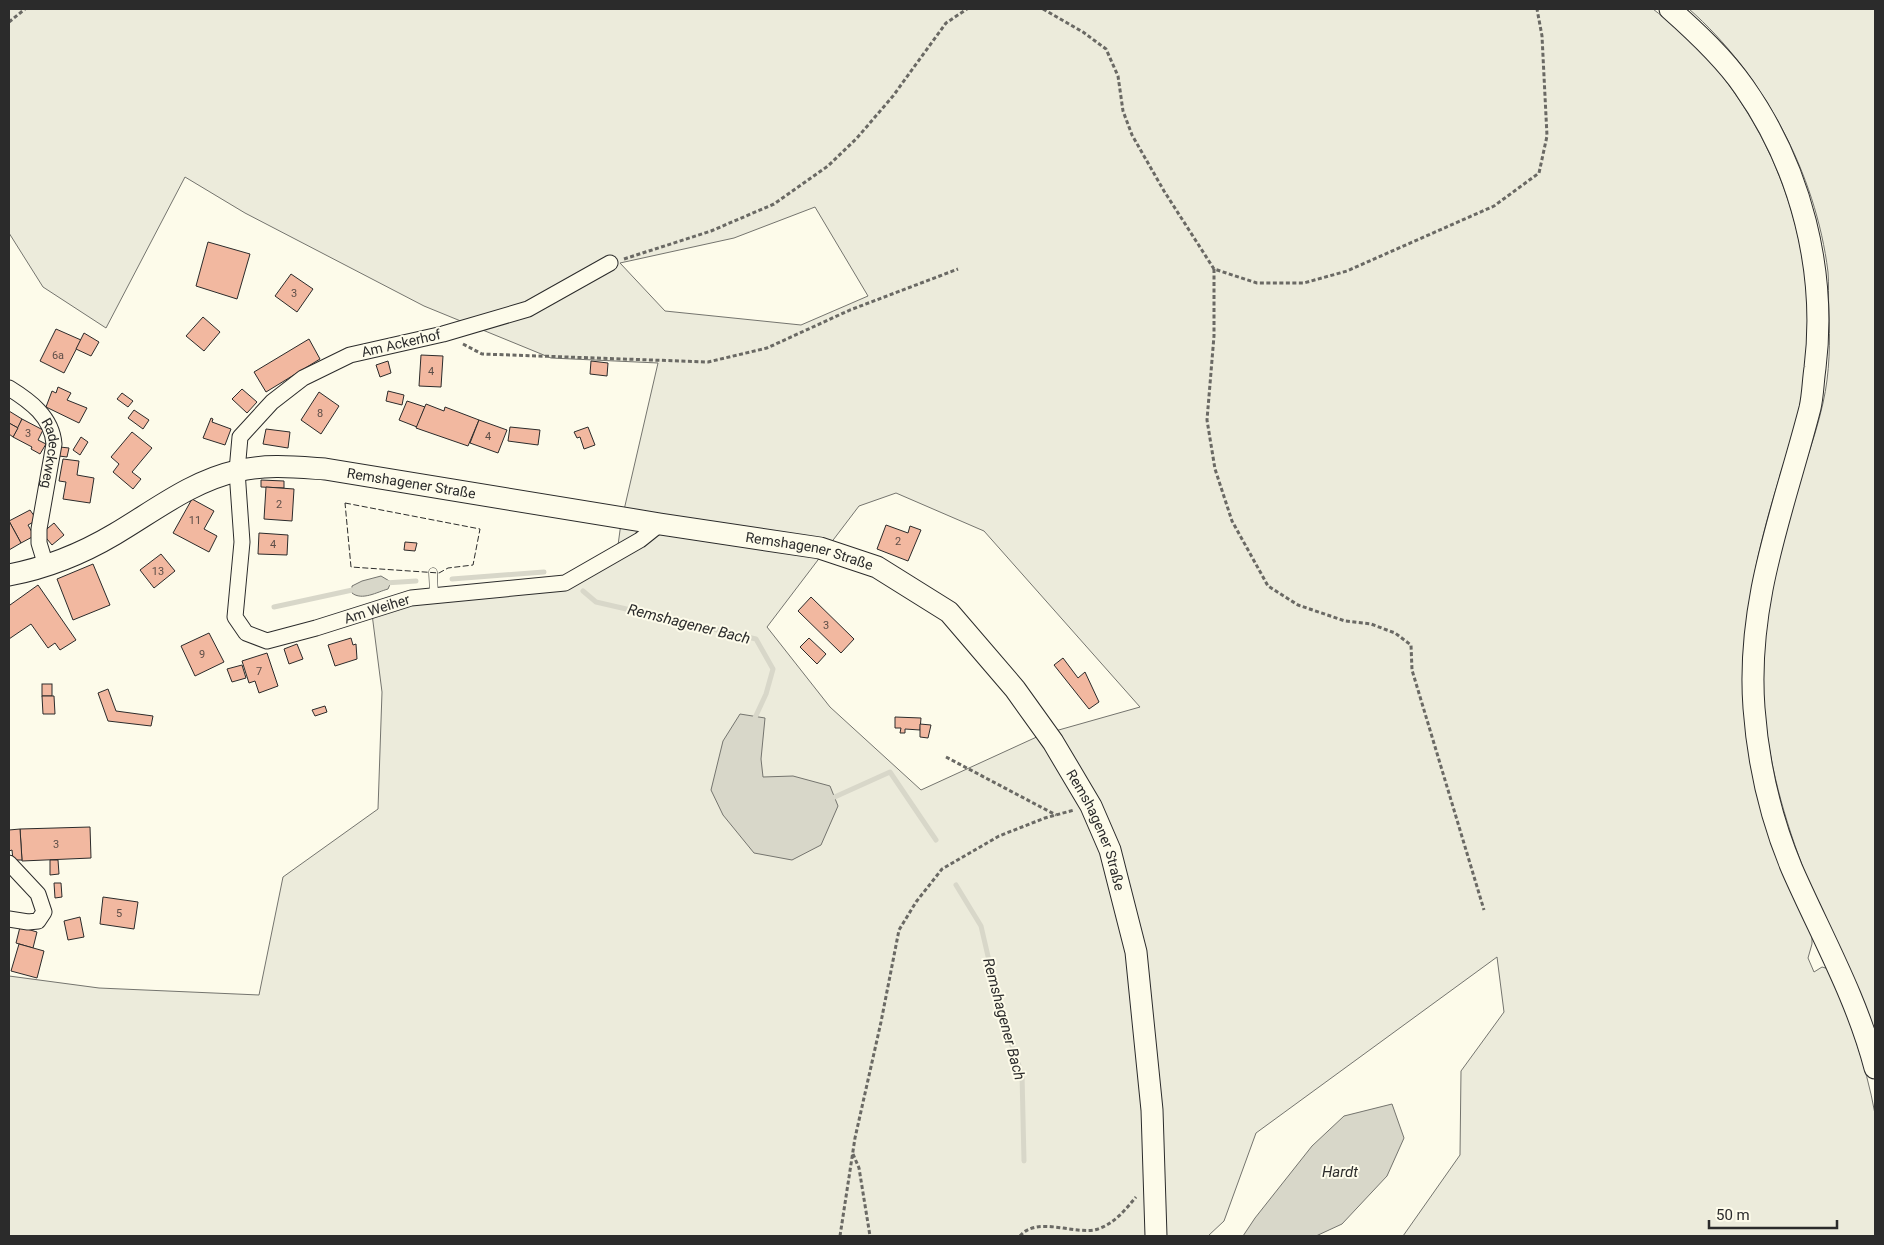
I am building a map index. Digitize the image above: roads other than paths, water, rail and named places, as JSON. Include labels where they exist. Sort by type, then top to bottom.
[{"type":"street","points":[[1670,9],[1697,34],[1744,86],[1758,110],[1791,180],[1812,250],[1818,306],[1817,356],[1811,405],[1779,512],[1757,611],[1753,659],[1754,708],[1771,806],[1780,835],[1791,866],[1861,1023],[1875,1068]]},
{"type":"street","name":"Am Ackerhof","points":[[237,471],[240,436],[272,402],[303,378],[350,355],[443,334],[528,309],[610,263]]},
{"type":"street","name":"Radeckweg","points":[[9,388],[28,400],[49,422],[53,433],[52,453],[39,529],[39,543],[46,566]]},
{"type":"street","name":"Remshagener Straße","points":[[9,575],[46,566],[113,535],[194,486],[237,471],[280,466],[325,469],[660,524],[820,548],[877,567],[949,612],[1015,688],[1053,742],[1091,806],[1110,850],[1136,952],[1152,1110],[1156,1236]]},
{"type":"street","name":"Am Weiher","points":[[237,471],[242,542],[235,617],[246,633],[267,641],[411,598],[565,583],[640,540],[660,524]]},
{"type":"street","points":[[9,863],[38,894],[44,912],[38,922],[9,919]]},
{"type":"lane","points":[[432,572],[434,596]]},
{"type":"water","points":[[381,576],[391,582],[388,589],[365,596],[352,593],[352,586]]},
{"type":"water","points":[[740,714],[765,718],[761,759],[763,777],[793,776],[830,786],[838,806],[821,845],[792,860],[754,853],[723,815],[711,790],[723,741]]},
{"type":"water","name":"Hardt","points":[[1392,1104],[1404,1138],[1387,1176],[1342,1224],[1316,1236],[1243,1236],[1312,1146],[1344,1116]]},
{"type":"waterway","name":"Remshagener Bach","points":[[452,579],[544,572]]},
{"type":"waterway","name":"Remshagener Bach","points":[[385,583],[416,581]]},
{"type":"waterway","name":"Remshagener Bach","points":[[274,607],[357,589]]},
{"type":"waterway","name":"Remshagener Bach","points":[[583,591],[596,602],[756,639],[773,669],[766,694],[753,722]]},
{"type":"waterway","name":"Remshagener Bach","points":[[828,800],[890,772],[936,840]]},
{"type":"waterway","name":"Remshagener Bach","points":[[956,885],[981,926],[1003,1021],[1022,1074],[1024,1161]]}]
